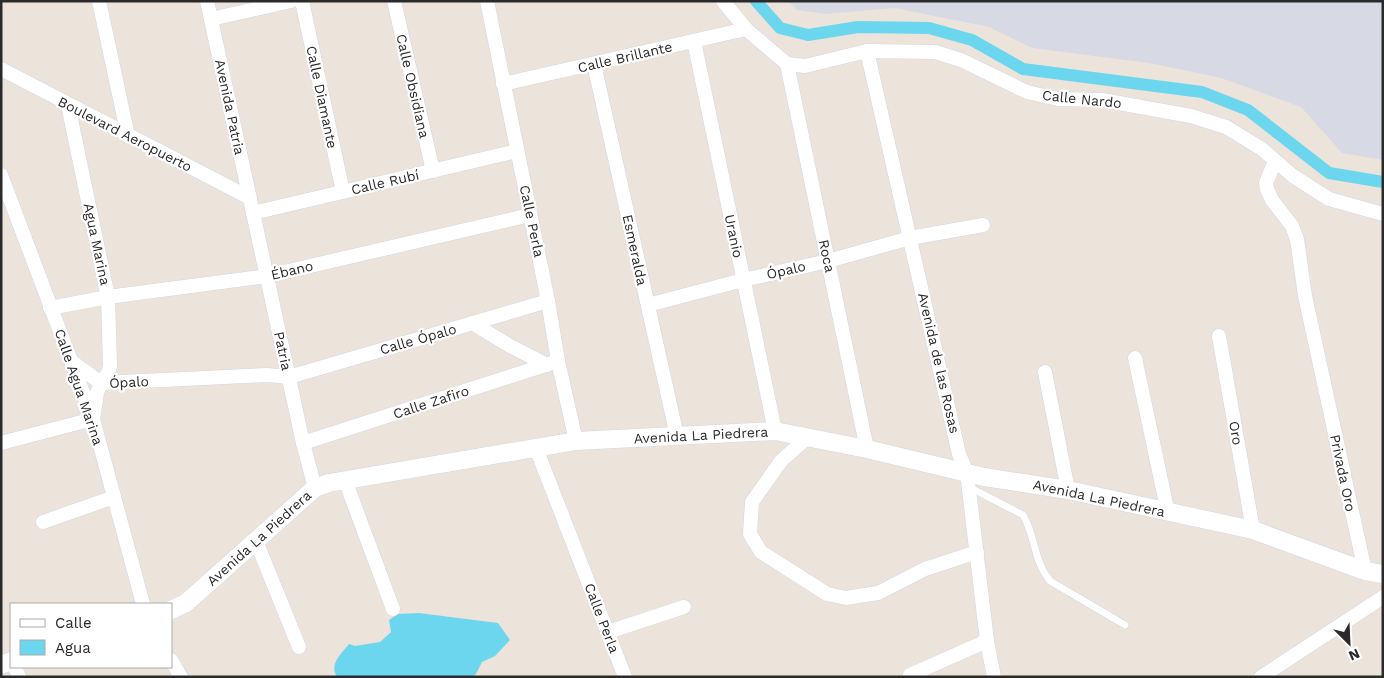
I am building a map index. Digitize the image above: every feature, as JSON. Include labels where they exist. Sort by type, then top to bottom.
[{"type":"street","points":[[99,1],[128,136]]},
{"type":"street","name":"Avenida Patria","points":[[207,1],[253,213]]},
{"type":"street","points":[[211,19],[291,1]]},
{"type":"street","name":"Calle Diamante","points":[[302,1],[342,192]]},
{"type":"street","name":"Calle Obsidiana","points":[[394,1],[433,171]]},
{"type":"street","name":"Calle Perla","points":[[486,1],[548,301],[553,363],[576,441]]},
{"type":"street","points":[[723,1],[746,29],[787,64]]},
{"type":"street","name":"Calle Brillante","points":[[503,84],[746,29]]},
{"type":"street","name":"Uranio","points":[[694,41],[775,431]]},
{"type":"street","name":"Calle Nardo","points":[[787,64],[805,66],[867,52],[935,52],[961,60],[1027,92],[1058,99],[1102,100],[1191,116],[1226,127],[1262,149],[1293,176],[1329,199],[1383,214]]},
{"type":"street","name":"Avenida de las Rosas","points":[[867,52],[960,454],[968,480],[987,641],[994,677]]},
{"type":"street","name":"Esmeralda","points":[[594,64],[677,436]]},
{"type":"street","name":"Roca","points":[[787,64],[867,449]]},
{"type":"street","name":"Boulevard Aeropuerto","points":[[1,69],[250,198]]},
{"type":"street","name":"Agua Marina","points":[[68,105],[108,297],[110,366],[101,384]]},
{"type":"street","name":"Calle Rubí","points":[[253,213],[517,151]]},
{"type":"street","name":"Privada Oro","points":[[1276,161],[1266,183],[1267,189],[1272,200],[1294,231],[1302,265],[1305,296],[1321,374],[1365,571]]},
{"type":"street","name":"Calle Agua Marina","points":[[1,175],[93,419],[143,603]]},
{"type":"street","name":"Patria","points":[[253,213],[303,443],[315,488]]},
{"type":"street","name":"Ébano","points":[[50,308],[108,297],[267,276],[530,215]]},
{"type":"street","name":"Ópalo","points":[[648,305],[743,280],[828,261],[910,238],[983,225]]},
{"type":"street","name":"Calle Ópalo","points":[[289,377],[548,301]]},
{"type":"street","points":[[472,323],[510,346],[553,363]]},
{"type":"street","name":"Oro","points":[[1219,336],[1253,530]]},
{"type":"street","points":[[1135,358],[1168,513]]},
{"type":"street","points":[[71,362],[101,384]]},
{"type":"street","name":"Calle Zafiro","points":[[303,443],[553,363]]},
{"type":"street","points":[[1045,372],[1068,490]]},
{"type":"street","name":"Ópalo","points":[[93,419],[97,393],[101,384],[267,375],[289,377]]},
{"type":"street","points":[[1,443],[93,419]]},
{"type":"street","name":"Avenida La Piedrera","points":[[172,610],[186,603],[315,488],[329,483],[576,441],[775,431],[867,449],[968,480],[1068,490],[1253,530],[1365,571],[1383,574]]},
{"type":"street","points":[[808,437],[781,461],[752,502],[750,534],[761,552],[827,594],[846,598],[878,593],[925,569],[977,552]]},
{"type":"street","name":"Calle Perla","points":[[536,448],[625,677]]},
{"type":"street","points":[[345,480],[393,609]]},
{"type":"street","points":[[43,522],[114,497]]},
{"type":"street","points":[[256,541],[299,647]]},
{"type":"street","points":[[1262,677],[1383,597]]},
{"type":"street","points":[[608,632],[684,607]]},
{"type":"street","points":[[910,675],[987,641]]},
{"type":"street","points":[[172,662],[181,677]]},
{"type":"lane","points":[[968,480],[1023,515],[1028,522],[1041,570],[1050,581],[1125,625]]},
{"type":"shaded area","points":[[788,1],[1383,1],[1383,160],[1342,153],[1301,107],[1221,78],[1149,63],[1032,48],[989,27],[894,8],[826,14],[797,10]]},
{"type":"water","points":[[419,613],[498,623],[510,640],[495,656],[482,662],[476,674],[472,677],[337,677],[334,668],[335,663],[349,644],[355,646],[380,642],[391,632],[389,620],[398,614]]},
{"type":"waterway","points":[[756,1],[780,28],[808,35],[858,27],[929,28],[972,40],[1023,69],[1202,92],[1248,110],[1329,173],[1383,182]]}]
